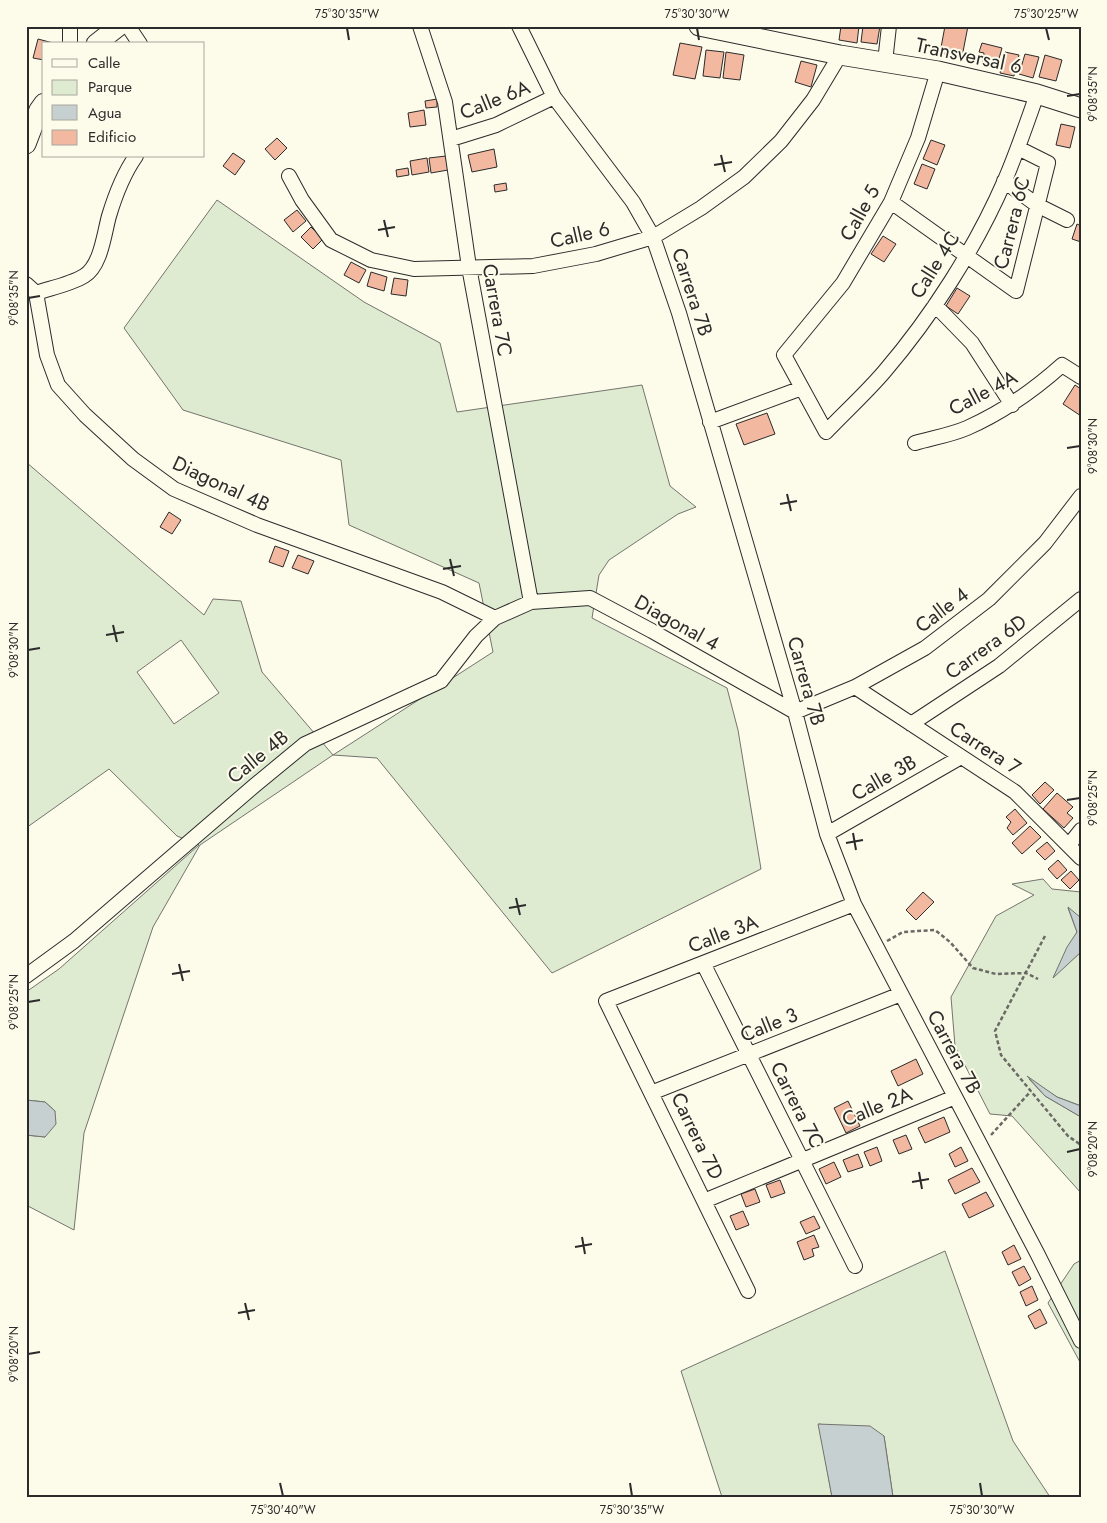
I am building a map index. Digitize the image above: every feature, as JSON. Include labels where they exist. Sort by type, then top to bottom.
[{"type":"street","points":[[70,26],[70,42]]},
{"type":"street","points":[[99,42],[119,26]]},
{"type":"street","points":[[128,26],[139,42]]},
{"type":"street","name":"Carrera 7C","points":[[420,26],[445,102],[469,267],[531,602]]},
{"type":"street","name":"Carrera 7B","points":[[519,26],[554,97],[633,202],[653,237],[679,313],[795,712],[827,834],[854,904],[1081,1341]]},
{"type":"street","name":"Transversal 6","points":[[699,26],[840,55],[938,71],[1037,94],[1081,108]]},
{"type":"street","points":[[885,62],[889,26]]},
{"type":"street","name":"Calle 6","points":[[289,176],[302,200],[331,240],[371,260],[414,269],[532,266],[596,254],[653,237],[702,208],[744,177],[781,141],[813,100],[840,55]]},
{"type":"street","name":"Calle 5","points":[[802,388],[784,355],[844,283],[891,202],[918,138],[938,71]]},
{"type":"street","name":"Calle 4C","points":[[802,388],[826,432],[884,372],[935,305],[967,255],[1004,181],[1037,94]]},
{"type":"street","name":"Calle 6A","points":[[451,139],[496,125],[554,97]]},
{"type":"street","points":[[26,144],[42,106]]},
{"type":"street","name":"Carrera 6C","points":[[891,202],[1016,290],[1048,163],[1018,148]]},
{"type":"street","points":[[31,288],[85,276],[99,257],[109,216],[129,166],[135,158]]},
{"type":"street","points":[[1004,181],[1037,205],[1067,220]]},
{"type":"street","name":"Diagonal 4B","points":[[31,288],[47,355],[58,385],[84,415],[133,459],[174,489],[257,525],[442,592],[495,618]]},
{"type":"street","points":[[935,305],[972,343],[1012,405]]},
{"type":"street","name":"Calle 4A","points":[[915,443],[966,429],[1012,405],[1038,386],[1062,364],[1081,377]]},
{"type":"street","points":[[710,422],[802,388]]},
{"type":"street","name":"Calle 4","points":[[795,712],[855,687],[925,648],[989,599],[1045,543],[1081,496]]},
{"type":"street","name":"Diagonal 4","points":[[531,602],[590,598],[795,712]]},
{"type":"street","name":"Carrera 6D","points":[[911,724],[999,666],[1081,599]]},
{"type":"street","name":"Calle 4B","points":[[26,976],[74,941],[305,744],[441,681],[476,636],[495,618],[531,602]]},
{"type":"street","name":"Carrera 7","points":[[855,687],[1016,792],[1081,858]]},
{"type":"street","name":"Calle 3B","points":[[827,834],[961,757]]},
{"type":"street","points":[[1069,845],[1081,830]]},
{"type":"street","name":"Calle 3A","points":[[606,1001],[854,904]]},
{"type":"street","name":"Carrera 7C","points":[[703,963],[855,1266]]},
{"type":"street","name":"Calle 3","points":[[651,1093],[901,994]]},
{"type":"street","name":"Carrera 7D","points":[[606,1001],[748,1291]]},
{"type":"street","name":"Calle 2A","points":[[704,1201],[955,1097]]},
{"type":"path","points":[[876,947],[903,932],[935,930],[950,942],[973,968],[996,974],[1026,973],[1038,979]]},
{"type":"path","points":[[1045,936],[995,1031],[1001,1055],[1068,1136],[1081,1145]]},
{"type":"path","points":[[981,1146],[1031,1091]]},
{"type":"green space","points":[[217,200],[364,302],[440,343],[457,412],[642,385],[670,486],[696,507],[678,514],[609,560],[599,575],[592,618],[727,688],[738,730],[761,869],[552,973],[377,758],[333,755],[493,652],[479,583],[349,525],[341,460],[183,410],[124,328]]},
{"type":"green space","points":[[26,462],[204,615],[213,599],[241,601],[262,672],[333,755],[200,845],[153,927],[84,1133],[74,1230],[26,1205],[26,1135],[45,1137],[55,1111],[45,1102],[26,1100],[26,992],[59,969],[199,845],[177,836],[109,769],[26,828]],"holes":[[[181,640],[219,693],[174,724],[137,672]]]},
{"type":"green space","points":[[1043,879],[1052,889],[1081,892],[1081,918],[1068,908],[1077,932],[1054,976],[1081,952],[1081,1106],[1057,1097],[1029,1079],[1045,1096],[1081,1117],[1081,1193],[1012,1116],[990,1114],[955,1046],[951,997],[996,916],[1034,895],[1012,884]]},
{"type":"green space","points":[[945,1251],[1013,1441],[1050,1497],[893,1497],[884,1436],[819,1424],[832,1497],[722,1497],[681,1371]]},
{"type":"green space","points":[[1081,1260],[1081,1364],[1048,1303],[1074,1264]]},
{"type":"water","points":[[1068,907],[1081,918],[1081,952],[1053,978],[1067,947],[1077,932]]},
{"type":"water","points":[[1027,1076],[1057,1097],[1081,1106],[1081,1117],[1045,1096]]},
{"type":"water","points":[[26,1100],[45,1102],[55,1111],[56,1124],[45,1137],[26,1135]]},
{"type":"water","points":[[818,1424],[870,1426],[884,1436],[893,1497],[832,1497]]},
{"type":"building","points":[[841,26],[859,26],[857,43],[839,40]]},
{"type":"building","points":[[863,26],[880,26],[877,44],[861,42]]},
{"type":"building","points":[[945,26],[968,26],[962,57],[940,53]]},
{"type":"building","points":[[38,39],[49,42],[42,42],[42,60],[33,58]]},
{"type":"building","points":[[680,43],[702,47],[695,79],[673,75]]},
{"type":"building","points":[[982,43],[1002,48],[996,69],[982,65],[984,53],[979,52]]},
{"type":"building","points":[[706,50],[724,52],[720,78],[703,76]]},
{"type":"building","points":[[726,52],[744,55],[740,80],[723,78]]},
{"type":"building","points":[[1005,52],[1019,55],[1014,76],[1000,73]]},
{"type":"building","points":[[1025,54],[1039,57],[1033,78],[1019,74]]},
{"type":"building","points":[[1045,55],[1062,60],[1056,81],[1039,77]]},
{"type":"building","points":[[801,61],[817,65],[811,87],[795,82]]},
{"type":"building","points":[[437,99],[437,107],[426,108],[425,101]]},
{"type":"building","points":[[424,110],[426,125],[410,127],[408,113]]},
{"type":"building","points":[[1061,124],[1075,127],[1070,148],[1056,145]]},
{"type":"building","points":[[277,138],[287,148],[275,160],[265,149]]},
{"type":"building","points":[[931,140],[945,145],[937,165],[923,159]]},
{"type":"building","points":[[494,149],[497,167],[472,172],[468,155]]},
{"type":"building","points":[[233,153],[245,161],[235,175],[223,166]]},
{"type":"building","points":[[446,156],[448,170],[431,173],[429,158]]},
{"type":"building","points":[[427,158],[429,172],[412,175],[410,161]]},
{"type":"building","points":[[922,164],[935,169],[927,189],[914,184]]},
{"type":"building","points":[[408,168],[409,175],[397,177],[396,170]]},
{"type":"building","points":[[506,183],[507,190],[495,192],[494,185]]},
{"type":"building","points":[[297,210],[306,221],[293,232],[284,220]]},
{"type":"building","points":[[1077,224],[1081,226],[1081,242],[1072,239]]},
{"type":"building","points":[[311,227],[323,239],[313,249],[301,237]]},
{"type":"building","points":[[883,236],[896,244],[884,262],[871,254]]},
{"type":"building","points":[[351,262],[366,270],[359,283],[344,275]]},
{"type":"building","points":[[371,272],[387,277],[384,291],[367,286]]},
{"type":"building","points":[[394,278],[408,280],[406,296],[391,294]]},
{"type":"building","points":[[957,288],[970,296],[958,314],[946,306]]},
{"type":"building","points":[[1075,385],[1081,389],[1081,416],[1063,404]]},
{"type":"building","points":[[767,413],[775,434],[744,445],[736,424]]},
{"type":"building","points":[[169,512],[181,520],[172,534],[160,527]]},
{"type":"building","points":[[275,546],[289,551],[283,567],[269,562]]},
{"type":"building","points":[[298,555],[314,561],[308,574],[292,568]]},
{"type":"building","points":[[1045,782],[1054,790],[1040,804],[1032,795]]},
{"type":"building","points":[[1057,793],[1073,807],[1067,813],[1073,818],[1064,828],[1043,809]]},
{"type":"building","points":[[1015,809],[1027,823],[1013,835],[1007,828],[1011,822],[1006,817]]},
{"type":"building","points":[[1030,826],[1041,837],[1022,854],[1012,843]]},
{"type":"building","points":[[1047,842],[1055,851],[1045,860],[1036,851]]},
{"type":"building","points":[[1058,860],[1067,870],[1057,879],[1048,869]]},
{"type":"building","points":[[1071,871],[1079,880],[1070,889],[1061,880]]},
{"type":"building","points":[[923,892],[934,902],[916,920],[906,910]]},
{"type":"building","points":[[916,1059],[923,1074],[898,1086],[891,1071]]},
{"type":"building","points":[[848,1101],[860,1126],[846,1133],[834,1108]]},
{"type":"building","points":[[944,1117],[950,1132],[925,1143],[918,1128]]},
{"type":"building","points":[[906,1135],[912,1149],[899,1154],[893,1140]]},
{"type":"building","points":[[877,1147],[882,1161],[870,1166],[864,1152]]},
{"type":"building","points":[[961,1147],[968,1161],[955,1167],[949,1154]]},
{"type":"building","points":[[858,1154],[863,1167],[848,1172],[843,1160]]},
{"type":"building","points":[[834,1162],[841,1177],[826,1184],[819,1169]]},
{"type":"building","points":[[972,1168],[980,1182],[955,1194],[948,1180]]},
{"type":"building","points":[[780,1180],[785,1193],[771,1198],[766,1185]]},
{"type":"building","points":[[755,1189],[760,1202],[746,1207],[741,1194]]},
{"type":"building","points":[[986,1192],[994,1206],[969,1218],[962,1204]]},
{"type":"building","points":[[743,1211],[749,1225],[736,1230],[730,1216]]},
{"type":"building","points":[[814,1216],[820,1228],[806,1234],[800,1222]]},
{"type":"building","points":[[814,1235],[819,1247],[812,1249],[814,1256],[804,1260],[797,1242]]},
{"type":"building","points":[[1014,1245],[1021,1259],[1008,1265],[1002,1252]]},
{"type":"building","points":[[1024,1266],[1031,1279],[1019,1286],[1012,1272]]},
{"type":"building","points":[[1032,1286],[1038,1300],[1026,1306],[1020,1292]]},
{"type":"building","points":[[1040,1309],[1047,1323],[1035,1329],[1028,1316]]}]
